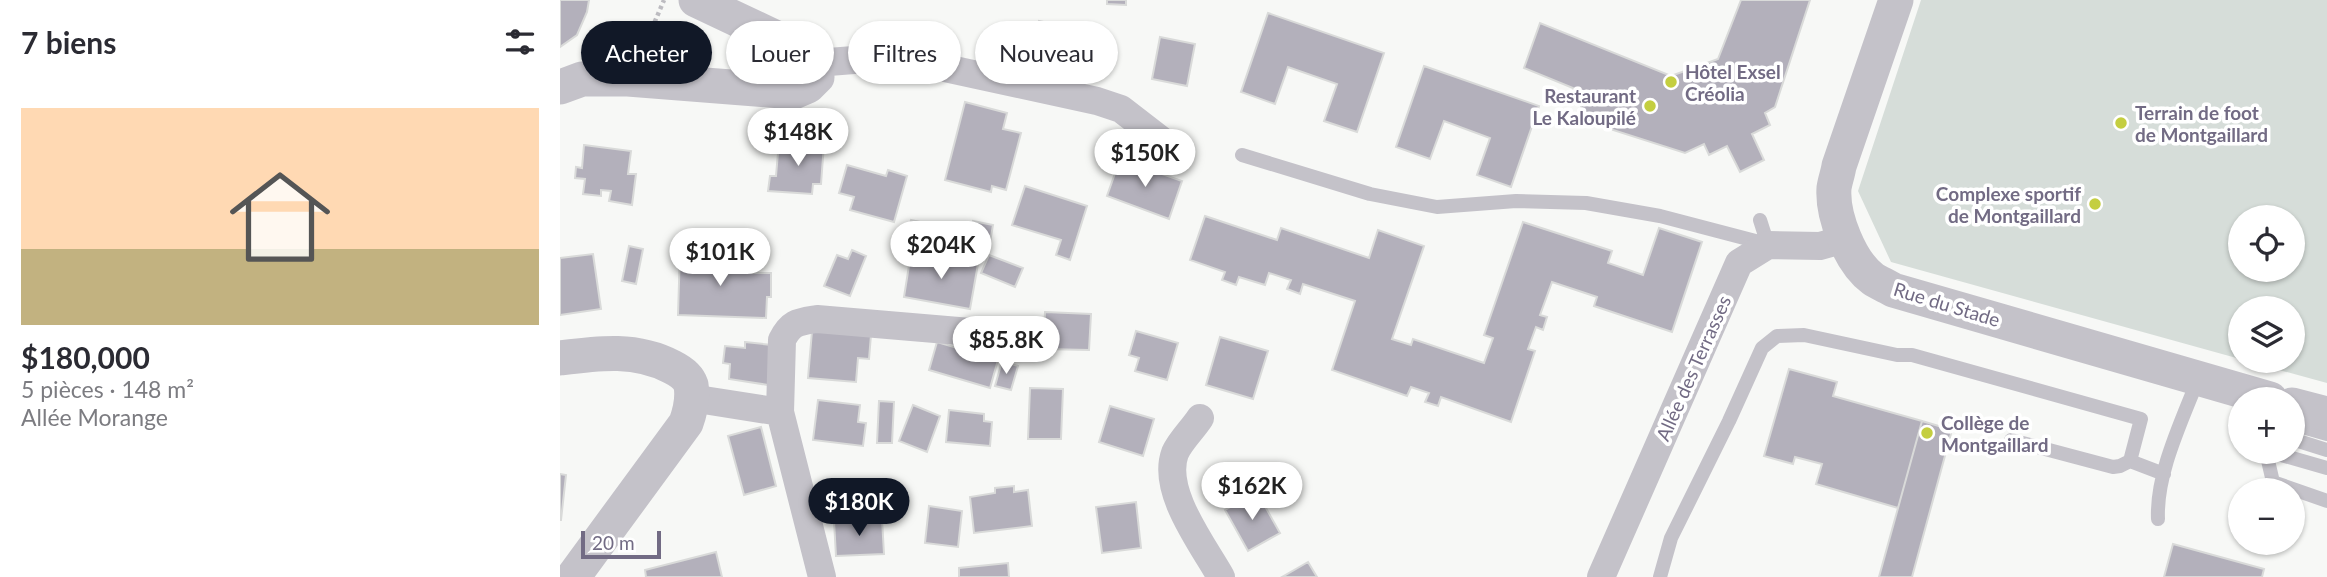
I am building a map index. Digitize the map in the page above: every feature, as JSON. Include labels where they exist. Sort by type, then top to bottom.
[{"type":"street","points":[[696,0],[740,21]]},
{"type":"street","name":"Rue du Stade","points":[[1896,0],[1839,166],[1834,189],[1837,215],[1845,239],[1856,259],[1871,277],[1893,290],[2228,388]]},
{"type":"street","points":[[834,62],[879,58],[945,68],[1097,101],[1121,109],[1165,143]]},
{"type":"street","points":[[560,87],[581,79]]},
{"type":"street","points":[[701,84],[794,92],[810,84]]},
{"type":"street","points":[[1764,232],[1820,246],[1845,239]]},
{"type":"street","name":"Allée des Terrasses","points":[[1601,577],[1739,263],[1764,232]]},
{"type":"street","points":[[822,577],[780,412],[782,340],[793,324],[817,319],[994,334]]},
{"type":"street","points":[[560,358],[628,353],[651,358],[685,374],[691,385],[691,410],[686,423],[573,577]]},
{"type":"street","points":[[691,398],[780,412]]},
{"type":"street","points":[[2305,408],[2327,414]]},
{"type":"street","points":[[1200,418],[1175,453],[1172,475],[1176,498],[1221,577]]},
{"type":"lane","points":[[1241,155],[1370,194],[1437,207],[1516,201],[1586,203],[1764,232]]},
{"type":"lane","points":[[1660,577],[1671,538],[1762,348],[1777,336],[1804,335],[1897,355],[1912,355],[2141,419],[2130,461]]},
{"type":"lane","points":[[2158,519],[2157,498],[2198,379]]},
{"type":"lane","points":[[2305,428],[2327,434]]},
{"type":"lane","points":[[2011,440],[2113,467],[2130,461],[2164,474]]},
{"type":"lane","points":[[2305,443],[2327,450]]},
{"type":"lane","points":[[2305,462],[2327,468]]},
{"type":"lane","points":[[2269,464],[2273,482],[2327,501]]},
{"type":"path","points":[[655,21],[664,0]]},
{"type":"shaded area","name":"Terrain de foot de Montgaillard","points":[[1921,0],[2327,0],[2327,383],[2290,373],[2305,373],[2305,296],[2228,296],[2228,356],[1891,262],[1858,191]]},
{"type":"building","points":[[560,0],[589,0],[577,35],[560,47]]},
{"type":"building","points":[[1107,0],[1126,0],[1126,5],[1107,4]]},
{"type":"building","name":"Hôtel Exsel Créolia","points":[[1741,0],[1810,0],[1775,107],[1765,113],[1770,125],[1752,134],[1764,160],[1740,172],[1727,146],[1709,155],[1704,144],[1685,153],[1588,122],[1573,88],[1524,68],[1540,23],[1671,76],[1718,59]]},
{"type":"building","points":[[1268,13],[1384,53],[1357,132],[1324,121],[1337,84],[1288,67],[1275,104],[1241,92]]},
{"type":"building","points":[[1160,37],[1195,44],[1187,86],[1152,79]]},
{"type":"building","points":[[1424,66],[1539,106],[1511,187],[1477,175],[1490,138],[1444,121],[1430,159],[1396,147]]},
{"type":"building","points":[[965,102],[1007,113],[1003,129],[1021,133],[1006,190],[992,186],[991,192],[945,180]]},
{"type":"building","points":[[779,141],[824,144],[821,184],[813,184],[812,194],[768,191],[770,176],[776,176]]},
{"type":"building","points":[[584,145],[631,151],[628,174],[636,174],[632,205],[609,201],[611,191],[601,190],[601,196],[583,194],[585,179],[575,178],[576,167],[582,168]]},
{"type":"building","points":[[1120,159],[1182,181],[1169,219],[1107,196]]},
{"type":"building","points":[[847,165],[886,176],[888,170],[907,176],[894,222],[850,210],[854,197],[839,193]]},
{"type":"building","points":[[1025,186],[1087,206],[1070,260],[1056,255],[1061,240],[1012,225]]},
{"type":"building","points":[[1205,216],[1277,240],[1281,228],[1369,258],[1378,230],[1424,246],[1392,339],[1411,345],[1413,339],[1484,363],[1493,338],[1484,335],[1523,222],[1612,251],[1608,263],[1643,275],[1659,228],[1702,242],[1672,332],[1594,306],[1597,297],[1552,282],[1540,315],[1547,317],[1543,330],[1536,327],[1528,349],[1535,351],[1511,422],[1441,397],[1438,406],[1425,402],[1429,393],[1411,387],[1407,396],[1332,370],[1355,301],[1303,284],[1300,294],[1287,289],[1291,280],[1269,273],[1265,285],[1239,277],[1236,285],[1222,280],[1225,272],[1190,260]]},
{"type":"building","points":[[911,220],[953,229],[954,224],[972,228],[973,221],[993,225],[989,248],[909,231]]},
{"type":"building","points":[[629,246],[643,249],[636,284],[622,281]]},
{"type":"building","points":[[680,250],[719,252],[719,265],[751,266],[750,273],[771,273],[771,297],[767,297],[766,318],[678,315]]},
{"type":"building","points":[[852,250],[866,256],[850,296],[824,286],[837,255],[848,259]]},
{"type":"building","points":[[911,253],[978,264],[970,309],[904,297]]},
{"type":"building","points":[[593,254],[601,309],[560,315],[560,258]]},
{"type":"building","points":[[989,255],[1023,268],[1015,287],[981,273]]},
{"type":"building","points":[[1045,312],[1091,314],[1089,350],[1043,349]]},
{"type":"building","points":[[812,331],[871,335],[869,359],[858,358],[856,382],[808,378]]},
{"type":"building","points":[[1136,331],[1178,343],[1167,380],[1135,371],[1139,358],[1129,355]]},
{"type":"building","points":[[1220,337],[1268,351],[1253,399],[1206,385]]},
{"type":"building","points":[[745,342],[772,345],[768,385],[729,379],[730,364],[723,363],[725,346],[745,348]]},
{"type":"building","points":[[937,342],[998,360],[990,388],[929,370]]},
{"type":"building","points":[[1002,361],[1018,366],[1011,390],[995,386]]},
{"type":"building","points":[[1789,369],[1837,382],[1833,396],[1922,421],[1898,508],[1816,484],[1822,464],[1795,457],[1793,464],[1764,456]]},
{"type":"building","points":[[1030,388],[1063,389],[1061,439],[1028,439]]},
{"type":"building","points":[[818,400],[860,405],[858,422],[866,423],[863,446],[813,440]]},
{"type":"building","points":[[879,401],[894,402],[892,443],[877,443]]},
{"type":"building","points":[[913,405],[940,416],[927,452],[899,441]]},
{"type":"building","points":[[1110,406],[1154,419],[1143,456],[1099,442]]},
{"type":"building","points":[[949,410],[984,414],[984,421],[992,422],[990,446],[946,442]]},
{"type":"building","points":[[1922,421],[1952,430],[1912,577],[1879,577]]},
{"type":"building","points":[[761,427],[776,486],[744,495],[728,436]]},
{"type":"building","points":[[560,474],[566,475],[561,520],[560,520]]},
{"type":"building","points":[[1014,486],[1014,492],[1028,490],[1032,526],[974,533],[970,497],[995,493],[995,488]]},
{"type":"building","points":[[1257,492],[1280,533],[1248,551],[1225,510]]},
{"type":"building","points":[[1136,502],[1141,548],[1102,553],[1096,507]]},
{"type":"building","points":[[929,506],[962,511],[958,547],[925,543]]},
{"type":"building","points":[[882,519],[884,554],[836,556],[834,521]]},
{"type":"building","points":[[2173,544],[2264,569],[2262,577],[2164,577]]},
{"type":"building","points":[[716,552],[722,577],[646,577],[645,570]]},
{"type":"building","points":[[1308,562],[1317,577],[1282,577]]},
{"type":"building","points":[[1008,563],[1009,577],[959,577],[959,568]]},
{"type":"place","name":"Hôtel Exsel Créolia","points":[[1671,82]]},
{"type":"place","name":"Restaurant Le Kaloupilé","points":[[1650,106]]},
{"type":"place","name":"Terrain de foot de Montgaillard","points":[[2121,123]]},
{"type":"place","name":"Complexe sportif de Montgaillard","points":[[2095,204]]},
{"type":"place","name":"Collège de Montgaillard","points":[[1927,433]]}]
